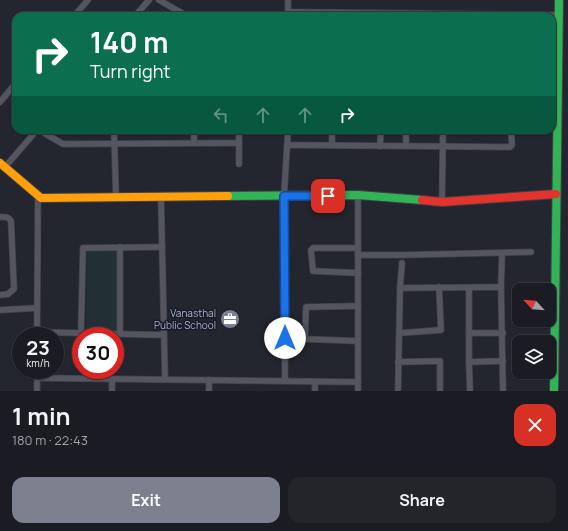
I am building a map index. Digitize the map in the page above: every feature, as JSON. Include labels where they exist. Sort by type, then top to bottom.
[{"type":"street","points":[[78,12],[88,0]]},
{"type":"street","points":[[139,12],[149,0]]},
{"type":"street","points":[[159,0],[180,12]]},
{"type":"street","points":[[288,0],[288,12]]},
{"type":"street","points":[[554,391],[559,0]]},
{"type":"street","points":[[0,102],[12,88]]},
{"type":"street","points":[[34,134],[3,165],[41,198],[358,196],[442,202],[556,194]]},
{"type":"street","points":[[45,134],[63,144],[113,145],[239,143]]},
{"type":"street","points":[[114,134],[116,197]]},
{"type":"street","points":[[194,134],[194,143]]},
{"type":"street","points":[[239,134],[239,164]]},
{"type":"street","points":[[285,381],[284,196],[288,134]]},
{"type":"street","points":[[332,134],[332,145]]},
{"type":"street","points":[[380,146],[381,134]]},
{"type":"street","points":[[406,134],[406,146]]},
{"type":"street","points":[[442,202],[443,134]]},
{"type":"street","points":[[288,145],[510,147],[512,145],[511,134]]},
{"type":"street","points":[[37,327],[38,195]]},
{"type":"street","points":[[358,196],[358,391]]},
{"type":"street","points":[[162,197],[165,380]]},
{"type":"street","points":[[0,217],[6,216],[11,221],[14,289],[8,294],[0,295]]},
{"type":"street","points":[[120,247],[120,327]]},
{"type":"street","points":[[82,327],[83,248],[162,247]]},
{"type":"street","points":[[358,248],[313,248],[311,250],[313,271],[358,273]]},
{"type":"street","points":[[358,255],[531,252]]},
{"type":"street","points":[[502,253],[501,287],[503,391]]},
{"type":"street","points":[[398,391],[400,288],[402,263]]},
{"type":"street","points":[[400,333],[441,330],[439,287]]},
{"type":"street","points":[[400,288],[501,287]]},
{"type":"street","points":[[469,288],[470,391]]},
{"type":"street","points":[[357,341],[305,339],[306,307],[358,306]]},
{"type":"street","points":[[0,310],[38,308]]},
{"type":"street","points":[[469,333],[503,333]]},
{"type":"street","points":[[124,334],[164,335]]},
{"type":"street","points":[[398,362],[440,361],[440,391]]},
{"type":"street","points":[[469,362],[503,361]]},
{"type":"street","points":[[37,379],[37,391]]},
{"type":"street","points":[[112,391],[112,379],[358,382]]},
{"type":"street","points":[[209,380],[209,391]]},
{"type":"street","points":[[315,382],[315,391]]},
{"type":"shaded area","points":[[87,250],[118,251],[117,327],[86,327]]},
{"type":"traffic: fast","points":[[554,391],[559,0]]},
{"type":"traffic: fast","points":[[228,196],[358,195],[422,200]]},
{"type":"traffic: slow","points":[[0,163],[41,198],[228,196]]},
{"type":"traffic: jam","points":[[422,200],[442,202],[556,194]]},
{"type":"place","name":"Vanasthal Public School","points":[[230,319]]},
{"type":"route","points":[[285,338],[284,196],[328,196]]}]
